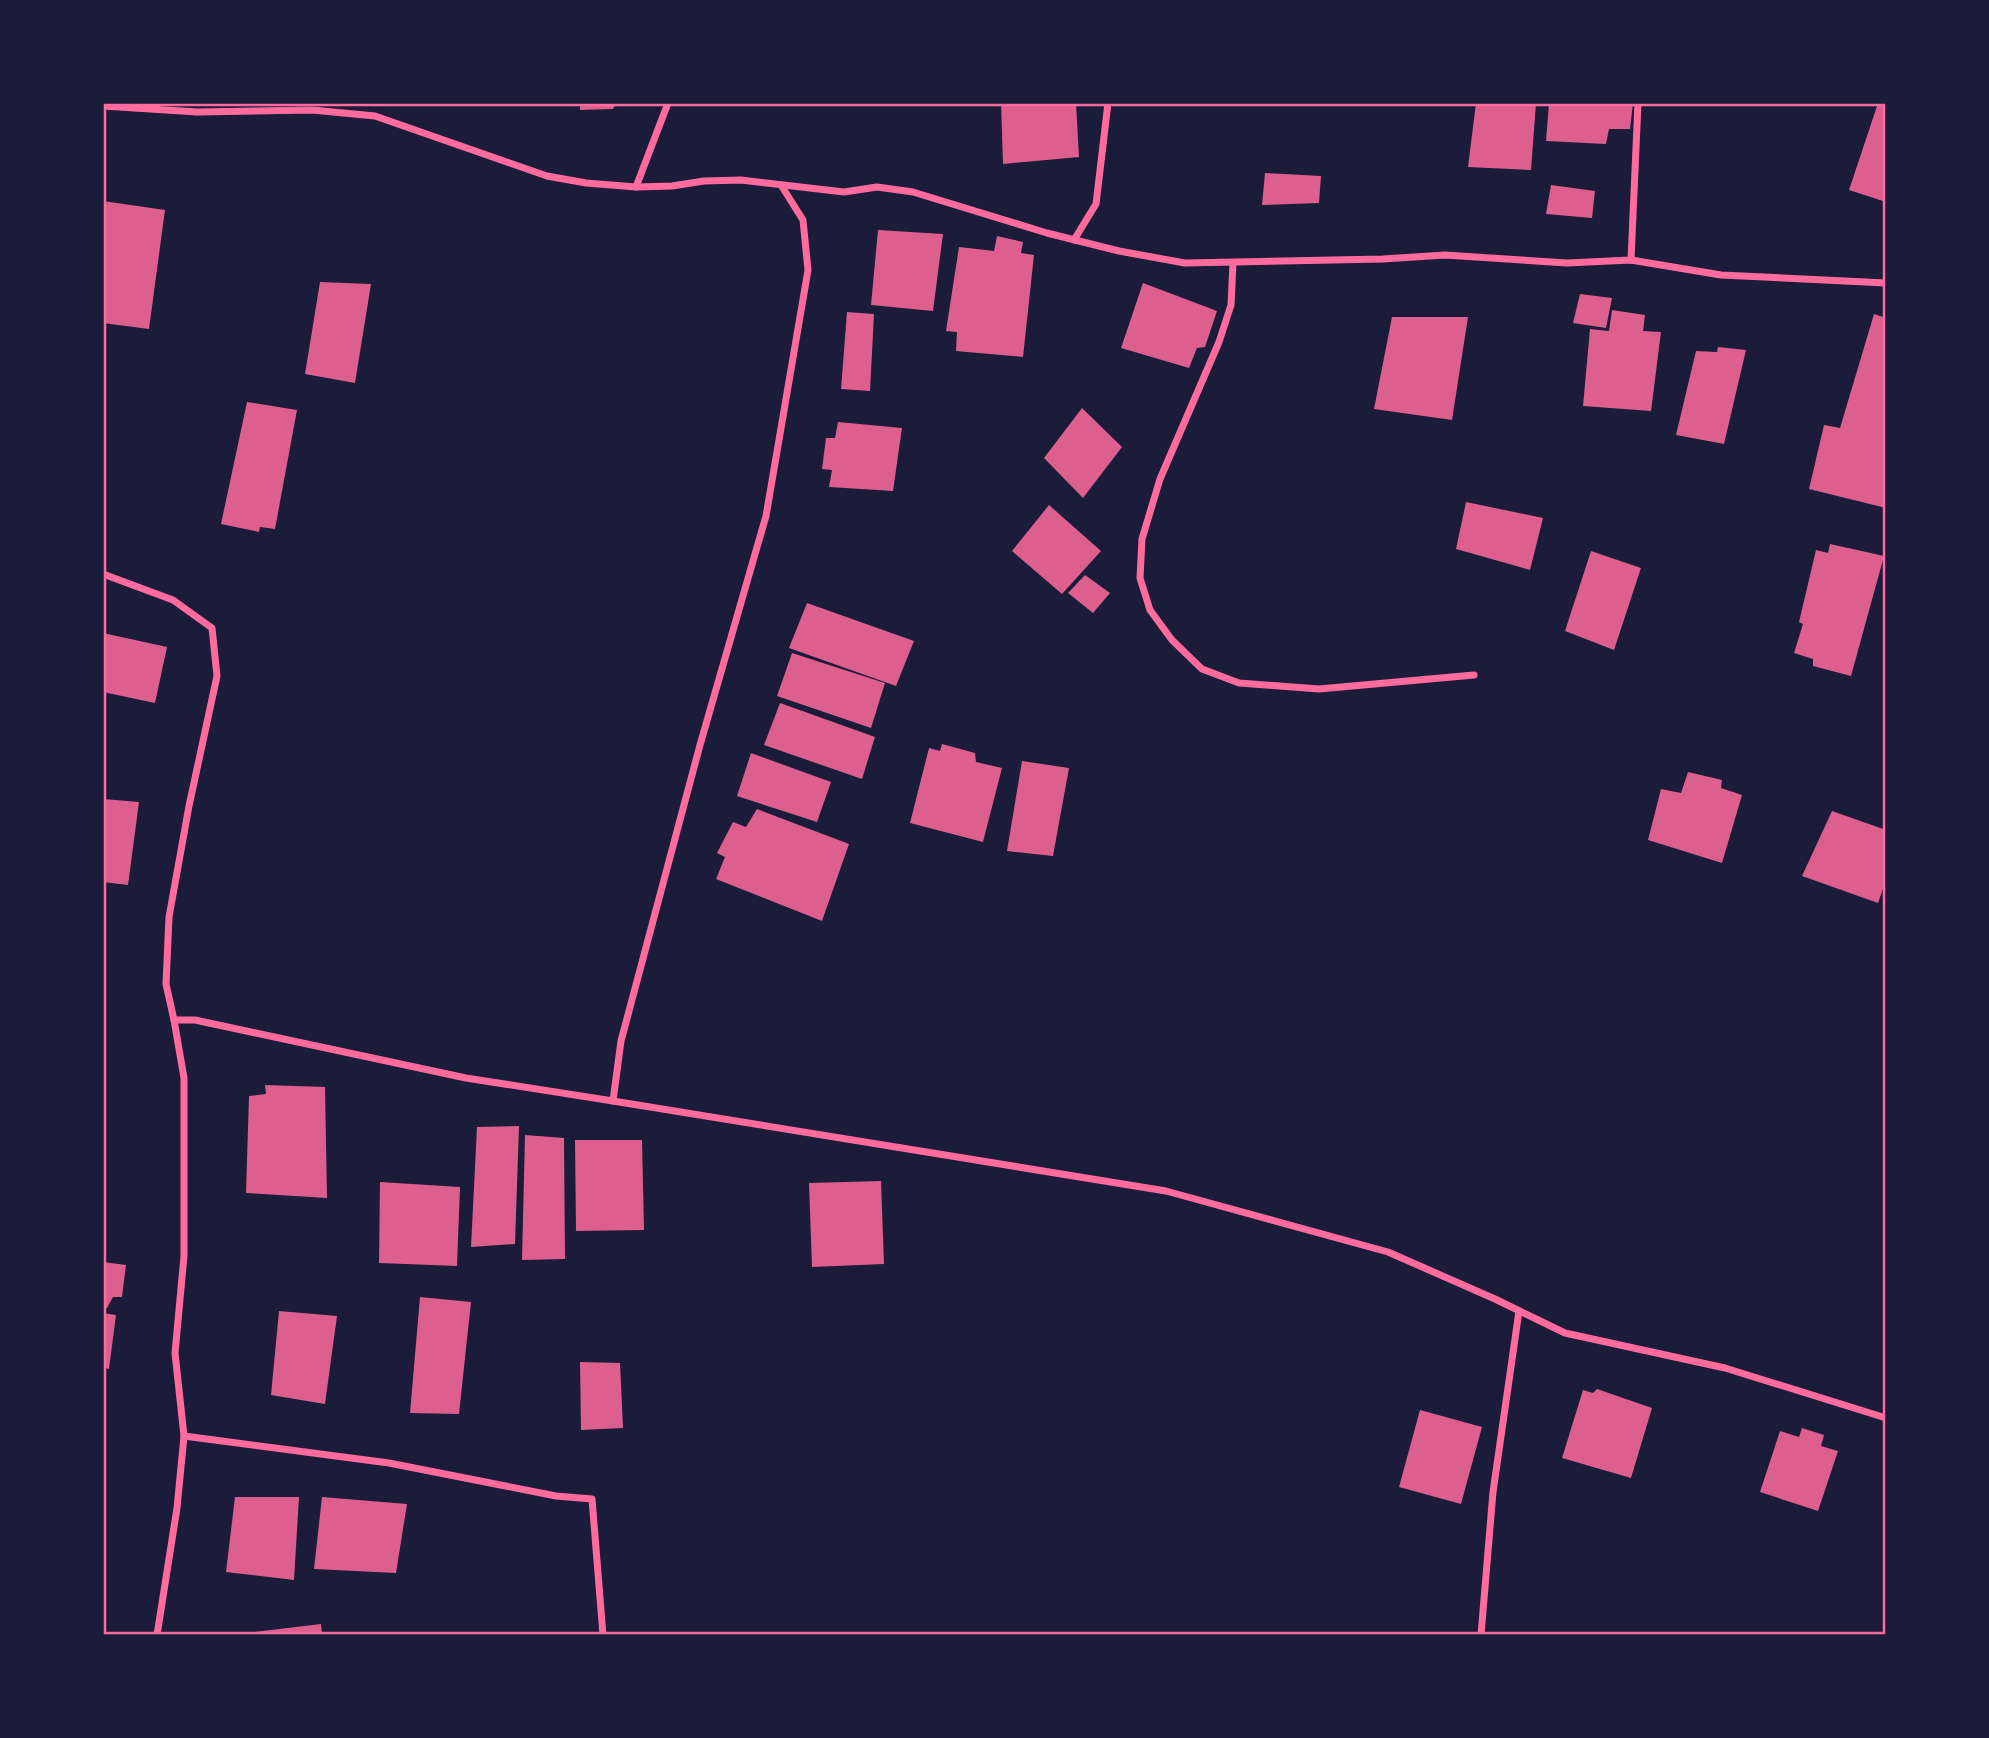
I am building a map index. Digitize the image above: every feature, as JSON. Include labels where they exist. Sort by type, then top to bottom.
[{"type":"street","points":[[636,187],[668,103]]},
{"type":"street","points":[[1073,240],[1096,204],[1108,103]]},
{"type":"street","points":[[1631,260],[1637,103]]},
{"type":"street","points":[[103,106],[197,111],[312,110],[375,116],[547,176],[586,183],[636,187],[741,180],[844,192],[877,187],[913,192],[1073,240],[1185,263],[1445,255],[1567,263],[1631,260],[1721,275],[1886,283]]},
{"type":"street","points":[[613,1101],[621,1041],[700,745],[766,516],[808,270],[803,220],[781,185]]},
{"type":"street","points":[[1233,263],[1231,305],[1219,342],[1160,479],[1142,539],[1140,578],[1150,610],[1172,640],[1202,669],[1239,683],[1319,689],[1474,675]]},
{"type":"street","points":[[103,574],[173,600],[212,628],[217,676],[169,917],[166,984],[184,1078],[184,1256],[175,1353],[184,1436],[177,1508],[158,1635]]},
{"type":"street","points":[[174,1020],[195,1020],[466,1078],[1166,1191],[1388,1252],[1565,1333],[1726,1368],[1886,1418]]},
{"type":"street","points":[[1481,1635],[1493,1492],[1519,1311]]},
{"type":"street","points":[[184,1436],[389,1463],[556,1496],[592,1499],[603,1635]]},
{"type":"building","points":[[580,103],[616,103],[613,109],[580,110]]},
{"type":"building","points":[[1001,103],[1076,103],[1079,157],[1003,164]]},
{"type":"building","points":[[1476,103],[1536,103],[1531,170],[1468,167]]},
{"type":"building","points":[[1549,103],[1633,103],[1630,129],[1609,129],[1606,144],[1546,141]]},
{"type":"building","points":[[1878,103],[1886,103],[1886,202],[1849,190]]},
{"type":"building","points":[[1265,173],[1321,176],[1319,203],[1262,205]]},
{"type":"building","points":[[1551,185],[1595,191],[1592,218],[1546,214]]},
{"type":"building","points":[[103,201],[165,210],[149,329],[103,323]]},
{"type":"building","points":[[878,230],[943,234],[933,311],[871,305]]},
{"type":"building","points":[[997,236],[1023,242],[1021,253],[1034,255],[1023,357],[956,351],[957,332],[946,331],[959,247],[994,251]]},
{"type":"building","points":[[320,282],[371,284],[355,383],[305,374]]},
{"type":"building","points":[[1143,283],[1217,311],[1205,347],[1197,348],[1189,368],[1121,348]]},
{"type":"building","points":[[1580,294],[1612,298],[1606,328],[1573,323]]},
{"type":"building","points":[[1612,310],[1645,315],[1643,331],[1661,332],[1651,411],[1583,406],[1590,329],[1609,331]]},
{"type":"building","points":[[847,312],[874,314],[870,391],[841,389]]},
{"type":"building","points":[[1874,314],[1886,318],[1886,508],[1809,489],[1824,425],[1840,428]]},
{"type":"building","points":[[1392,317],[1468,317],[1452,420],[1374,409]]},
{"type":"building","points":[[1718,347],[1746,350],[1724,444],[1676,435],[1696,351],[1717,352]]},
{"type":"building","points":[[247,402],[297,410],[275,529],[260,527],[259,532],[221,524]]},
{"type":"building","points":[[1082,408],[1122,447],[1083,498],[1044,458]]},
{"type":"building","points":[[838,422],[902,428],[893,491],[829,487],[832,470],[822,469],[826,438],[835,438]]},
{"type":"building","points":[[1466,502],[1543,518],[1530,570],[1456,549]]},
{"type":"building","points":[[1049,505],[1101,551],[1062,594],[1012,551]]},
{"type":"building","points":[[1830,544],[1884,556],[1851,676],[1813,666],[1813,659],[1794,653],[1803,624],[1799,622],[1816,550],[1828,553]]},
{"type":"building","points":[[1591,551],[1641,568],[1614,650],[1565,631]]},
{"type":"building","points":[[1085,575],[1110,593],[1093,613],[1068,593]]},
{"type":"building","points":[[807,603],[914,641],[896,686],[789,648]]},
{"type":"building","points":[[103,633],[167,647],[155,703],[103,692]]},
{"type":"building","points":[[792,653],[885,683],[871,728],[777,696]]},
{"type":"building","points":[[780,703],[875,737],[862,779],[764,745]]},
{"type":"building","points":[[942,744],[975,753],[976,762],[1002,768],[983,842],[910,823],[929,748],[940,751]]},
{"type":"building","points":[[751,753],[831,782],[817,822],[737,796]]},
{"type":"building","points":[[1022,761],[1069,768],[1053,856],[1007,851]]},
{"type":"building","points":[[1688,772],[1722,780],[1721,788],[1742,795],[1722,863],[1648,840],[1661,789],[1681,793]]},
{"type":"building","points":[[103,799],[139,802],[128,885],[103,882]]},
{"type":"building","points":[[757,809],[849,844],[822,921],[716,879],[725,857],[717,853],[733,822],[746,827]]},
{"type":"building","points":[[1832,811],[1886,830],[1886,880],[1878,903],[1802,876]]},
{"type":"building","points":[[265,1085],[325,1087],[327,1198],[246,1193],[249,1096],[266,1094]]},
{"type":"building","points":[[519,1126],[515,1244],[471,1247],[477,1127]]},
{"type":"building","points":[[525,1135],[564,1138],[565,1259],[522,1260]]},
{"type":"building","points":[[575,1140],[642,1140],[644,1230],[576,1231]]},
{"type":"building","points":[[881,1181],[884,1264],[812,1267],[809,1183]]},
{"type":"building","points":[[380,1182],[460,1187],[457,1266],[379,1263]]},
{"type":"building","points":[[103,1262],[126,1265],[122,1297],[113,1297],[107,1308],[103,1308]]},
{"type":"building","points":[[420,1297],[471,1302],[459,1414],[410,1413]]},
{"type":"building","points":[[279,1311],[337,1316],[325,1404],[271,1395]]},
{"type":"building","points":[[103,1313],[116,1315],[109,1369],[103,1368]]},
{"type":"building","points":[[580,1362],[620,1363],[623,1428],[581,1430]]},
{"type":"building","points":[[1597,1389],[1652,1408],[1631,1478],[1562,1458],[1583,1390],[1593,1393]]},
{"type":"building","points":[[1420,1410],[1482,1427],[1461,1504],[1399,1487]]},
{"type":"building","points":[[1802,1428],[1824,1435],[1821,1446],[1838,1451],[1818,1511],[1760,1492],[1780,1431],[1799,1437]]},
{"type":"building","points":[[235,1497],[299,1497],[294,1580],[226,1572]]},
{"type":"building","points":[[322,1497],[407,1504],[396,1573],[314,1569]]},
{"type":"building","points":[[321,1624],[322,1635],[246,1635],[246,1633]]}]
